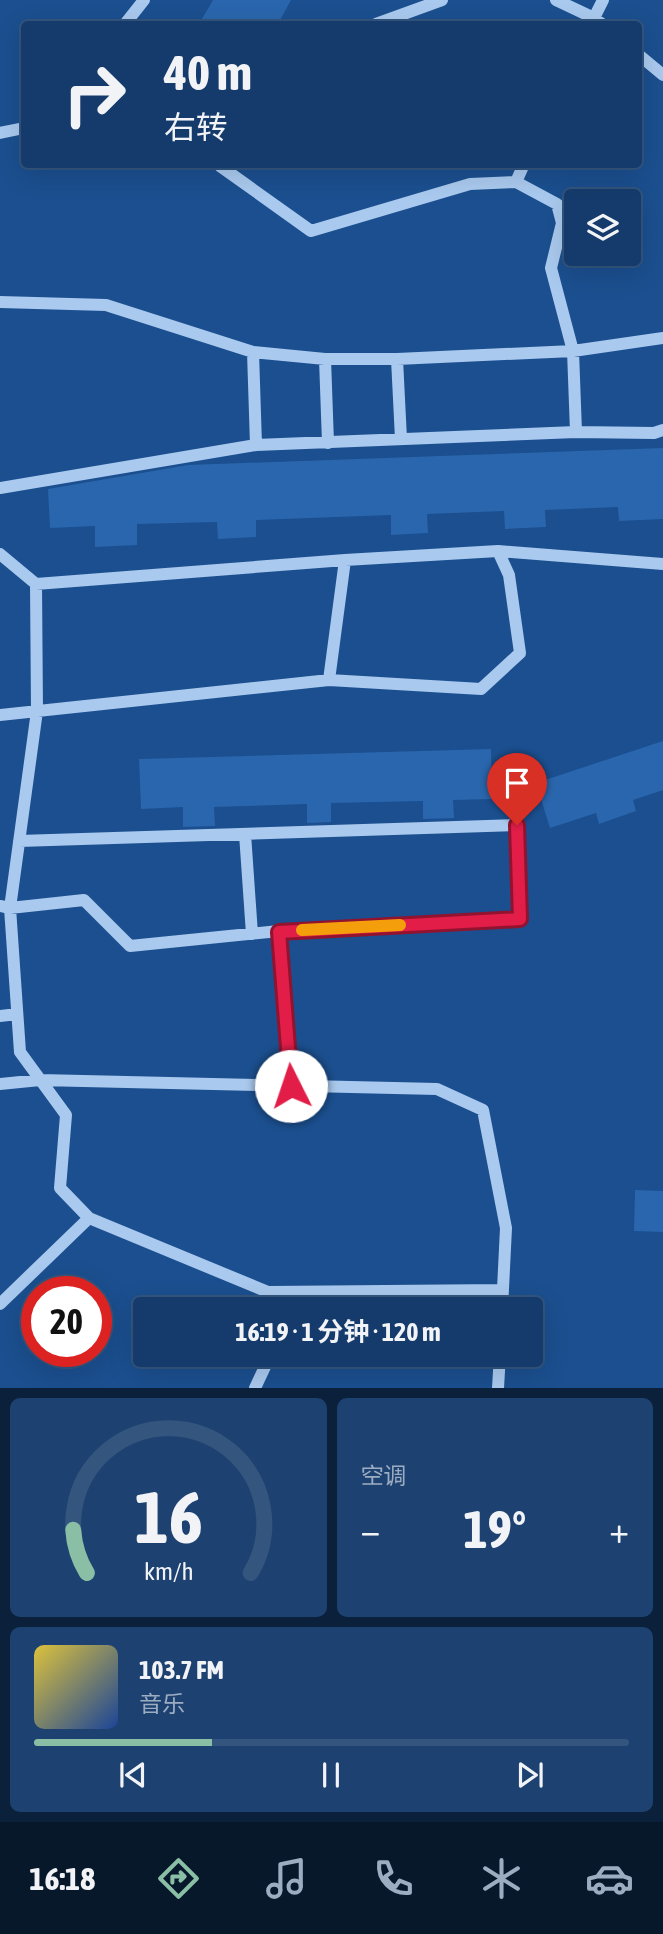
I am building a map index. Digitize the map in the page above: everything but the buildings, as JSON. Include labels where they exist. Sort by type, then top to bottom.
[{"type":"lane","points":[[127,21],[144,0]]},
{"type":"lane","points":[[381,21],[407,6],[442,0]]},
{"type":"lane","points":[[556,0],[594,21]]},
{"type":"lane","points":[[596,21],[603,0]]},
{"type":"lane","points":[[642,58],[663,75]]},
{"type":"lane","points":[[0,133],[21,129]]},
{"type":"lane","points":[[222,168],[311,231],[470,184],[516,182],[557,204],[562,223],[551,268],[573,351],[576,432]]},
{"type":"lane","points":[[516,182],[522,168]]},
{"type":"lane","points":[[0,302],[106,305],[253,352],[325,359],[397,359],[573,351],[663,338]]},
{"type":"lane","points":[[253,352],[256,445]]},
{"type":"lane","points":[[325,359],[328,443]]},
{"type":"lane","points":[[397,359],[401,439]]},
{"type":"lane","points":[[0,488],[256,445],[663,430]]},
{"type":"lane","points":[[0,715],[329,680],[481,689],[520,653],[509,575],[498,551]]},
{"type":"lane","points":[[0,554],[36,584],[498,551],[663,564]]},
{"type":"lane","points":[[329,680],[345,560]]},
{"type":"lane","points":[[36,584],[37,711],[19,841],[5,907],[20,1052],[66,1115],[60,1188],[89,1218],[268,1292],[503,1290]]},
{"type":"lane","points":[[5,907],[83,901],[130,946],[279,932],[520,919],[517,825],[19,841]]},
{"type":"lane","points":[[245,834],[251,934]]},
{"type":"lane","points":[[279,932],[291,1086]]},
{"type":"lane","points":[[0,1016],[17,1014]]},
{"type":"lane","points":[[0,1084],[40,1080],[437,1090],[483,1110],[506,1228],[503,1297]]},
{"type":"lane","points":[[0,1304],[89,1218]]},
{"type":"lane","points":[[268,1292],[270,1297]]},
{"type":"lane","points":[[256,1388],[265,1367]]},
{"type":"lane","points":[[498,1388],[499,1367]]},
{"type":"slow traffic","points":[[302,930],[400,925]]},
{"type":"route","points":[[291,1086],[279,932],[520,919],[517,825]]}]
